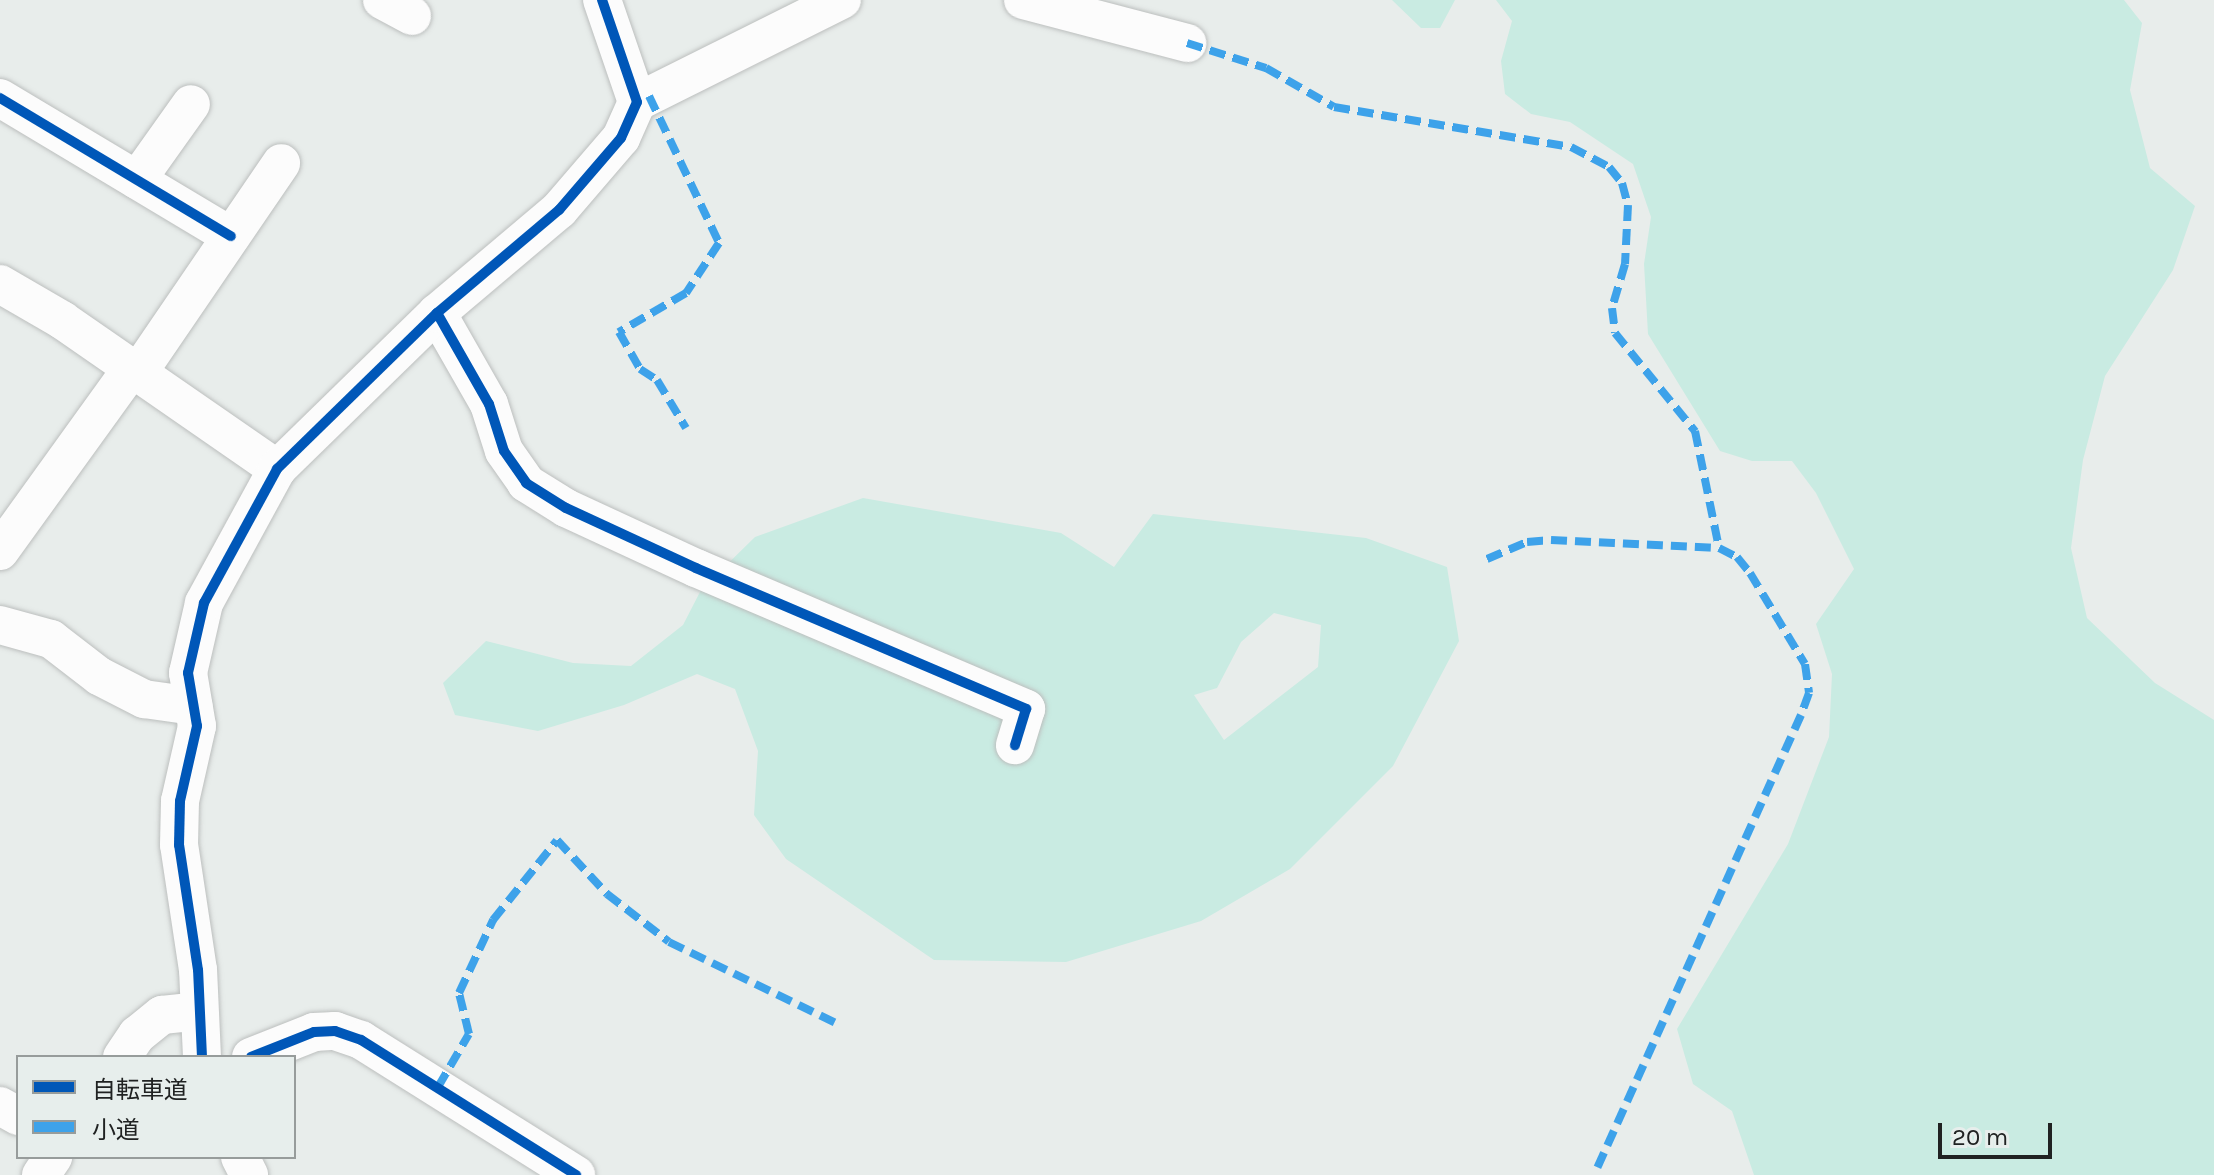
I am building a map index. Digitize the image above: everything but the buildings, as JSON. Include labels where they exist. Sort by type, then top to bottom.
[{"type":"street","points":[[602,0],[637,102]]},
{"type":"street","points":[[202,1055],[198,970],[179,845],[180,801],[197,726],[188,673],[204,603],[245,519],[277,469],[437,313],[588,182],[621,138],[637,102],[842,0]]},
{"type":"street","points":[[1023,0],[1187,43]]},
{"type":"street","points":[[0,98],[231,236]]},
{"type":"street","points":[[137,180],[191,104]]},
{"type":"street","points":[[0,551],[135,370],[281,163]]},
{"type":"street","points":[[0,284],[135,370],[277,469]]},
{"type":"street","points":[[437,313],[489,404],[504,451],[526,483],[566,508],[696,568],[1026,709],[1015,745]]},
{"type":"street","points":[[0,625],[51,639],[99,676],[144,699],[194,706]]},
{"type":"street","points":[[123,1055],[137,1035],[162,1015],[198,1011]]},
{"type":"street","points":[[256,1055],[314,1032],[335,1031],[361,1040],[576,1175]]},
{"type":"green space","points":[[1392,0],[1455,0],[1440,28],[1421,28]]},
{"type":"green space","points":[[1496,0],[2124,0],[2142,23],[2130,90],[2150,168],[2195,206],[2173,270],[2105,376],[2083,460],[2071,548],[2087,618],[2155,683],[2214,720],[2214,1175],[1754,1175],[1732,1111],[1693,1084],[1677,1029],[1788,844],[1829,737],[1832,674],[1816,624],[1854,569],[1816,493],[1792,461],[1752,461],[1720,451],[1648,334],[1644,264],[1651,217],[1633,164],[1570,122],[1531,114],[1505,94],[1501,61],[1512,21]]},
{"type":"green space","points":[[863,498],[1061,533],[1114,567],[1153,514],[1366,538],[1447,567],[1459,641],[1393,766],[1290,869],[1201,921],[1066,962],[934,960],[786,859],[754,815],[758,751],[735,689],[697,674],[624,705],[538,731],[455,715],[443,683],[486,641],[573,663],[631,666],[683,625],[701,590],[755,537]],"holes":[[[1274,613],[1321,625],[1318,667],[1224,740],[1194,695],[1217,688],[1241,642]]]},
{"type":"marked path","points":[[1187,43],[1266,68],[1334,107],[1571,147],[1609,167],[1622,183],[1628,205],[1625,264],[1612,308],[1615,333],[1695,431],[1719,548],[1737,557],[1750,573],[1805,664],[1809,693],[1801,715],[1594,1175]]},
{"type":"marked path","points":[[649,96],[719,243],[686,293],[619,332],[640,369],[657,380],[686,428]]},
{"type":"marked path","points":[[1487,559],[1527,542],[1551,540],[1719,548]]},
{"type":"marked path","points":[[438,1087],[469,1034],[459,993],[493,920],[557,840],[607,894],[669,942],[838,1024]]},
{"type":"cycle path","points":[[202,1055],[198,970],[179,845],[180,801],[197,726],[188,673],[204,603],[277,469],[437,313],[559,210],[621,138],[637,102],[602,0]]},
{"type":"cycle path","points":[[0,98],[231,236]]},
{"type":"cycle path","points":[[437,313],[489,404],[504,451],[526,483],[566,508],[696,568],[1026,709],[1015,745]]},
{"type":"cycle path","points":[[256,1055],[314,1032],[335,1031],[361,1040],[576,1175]]}]
